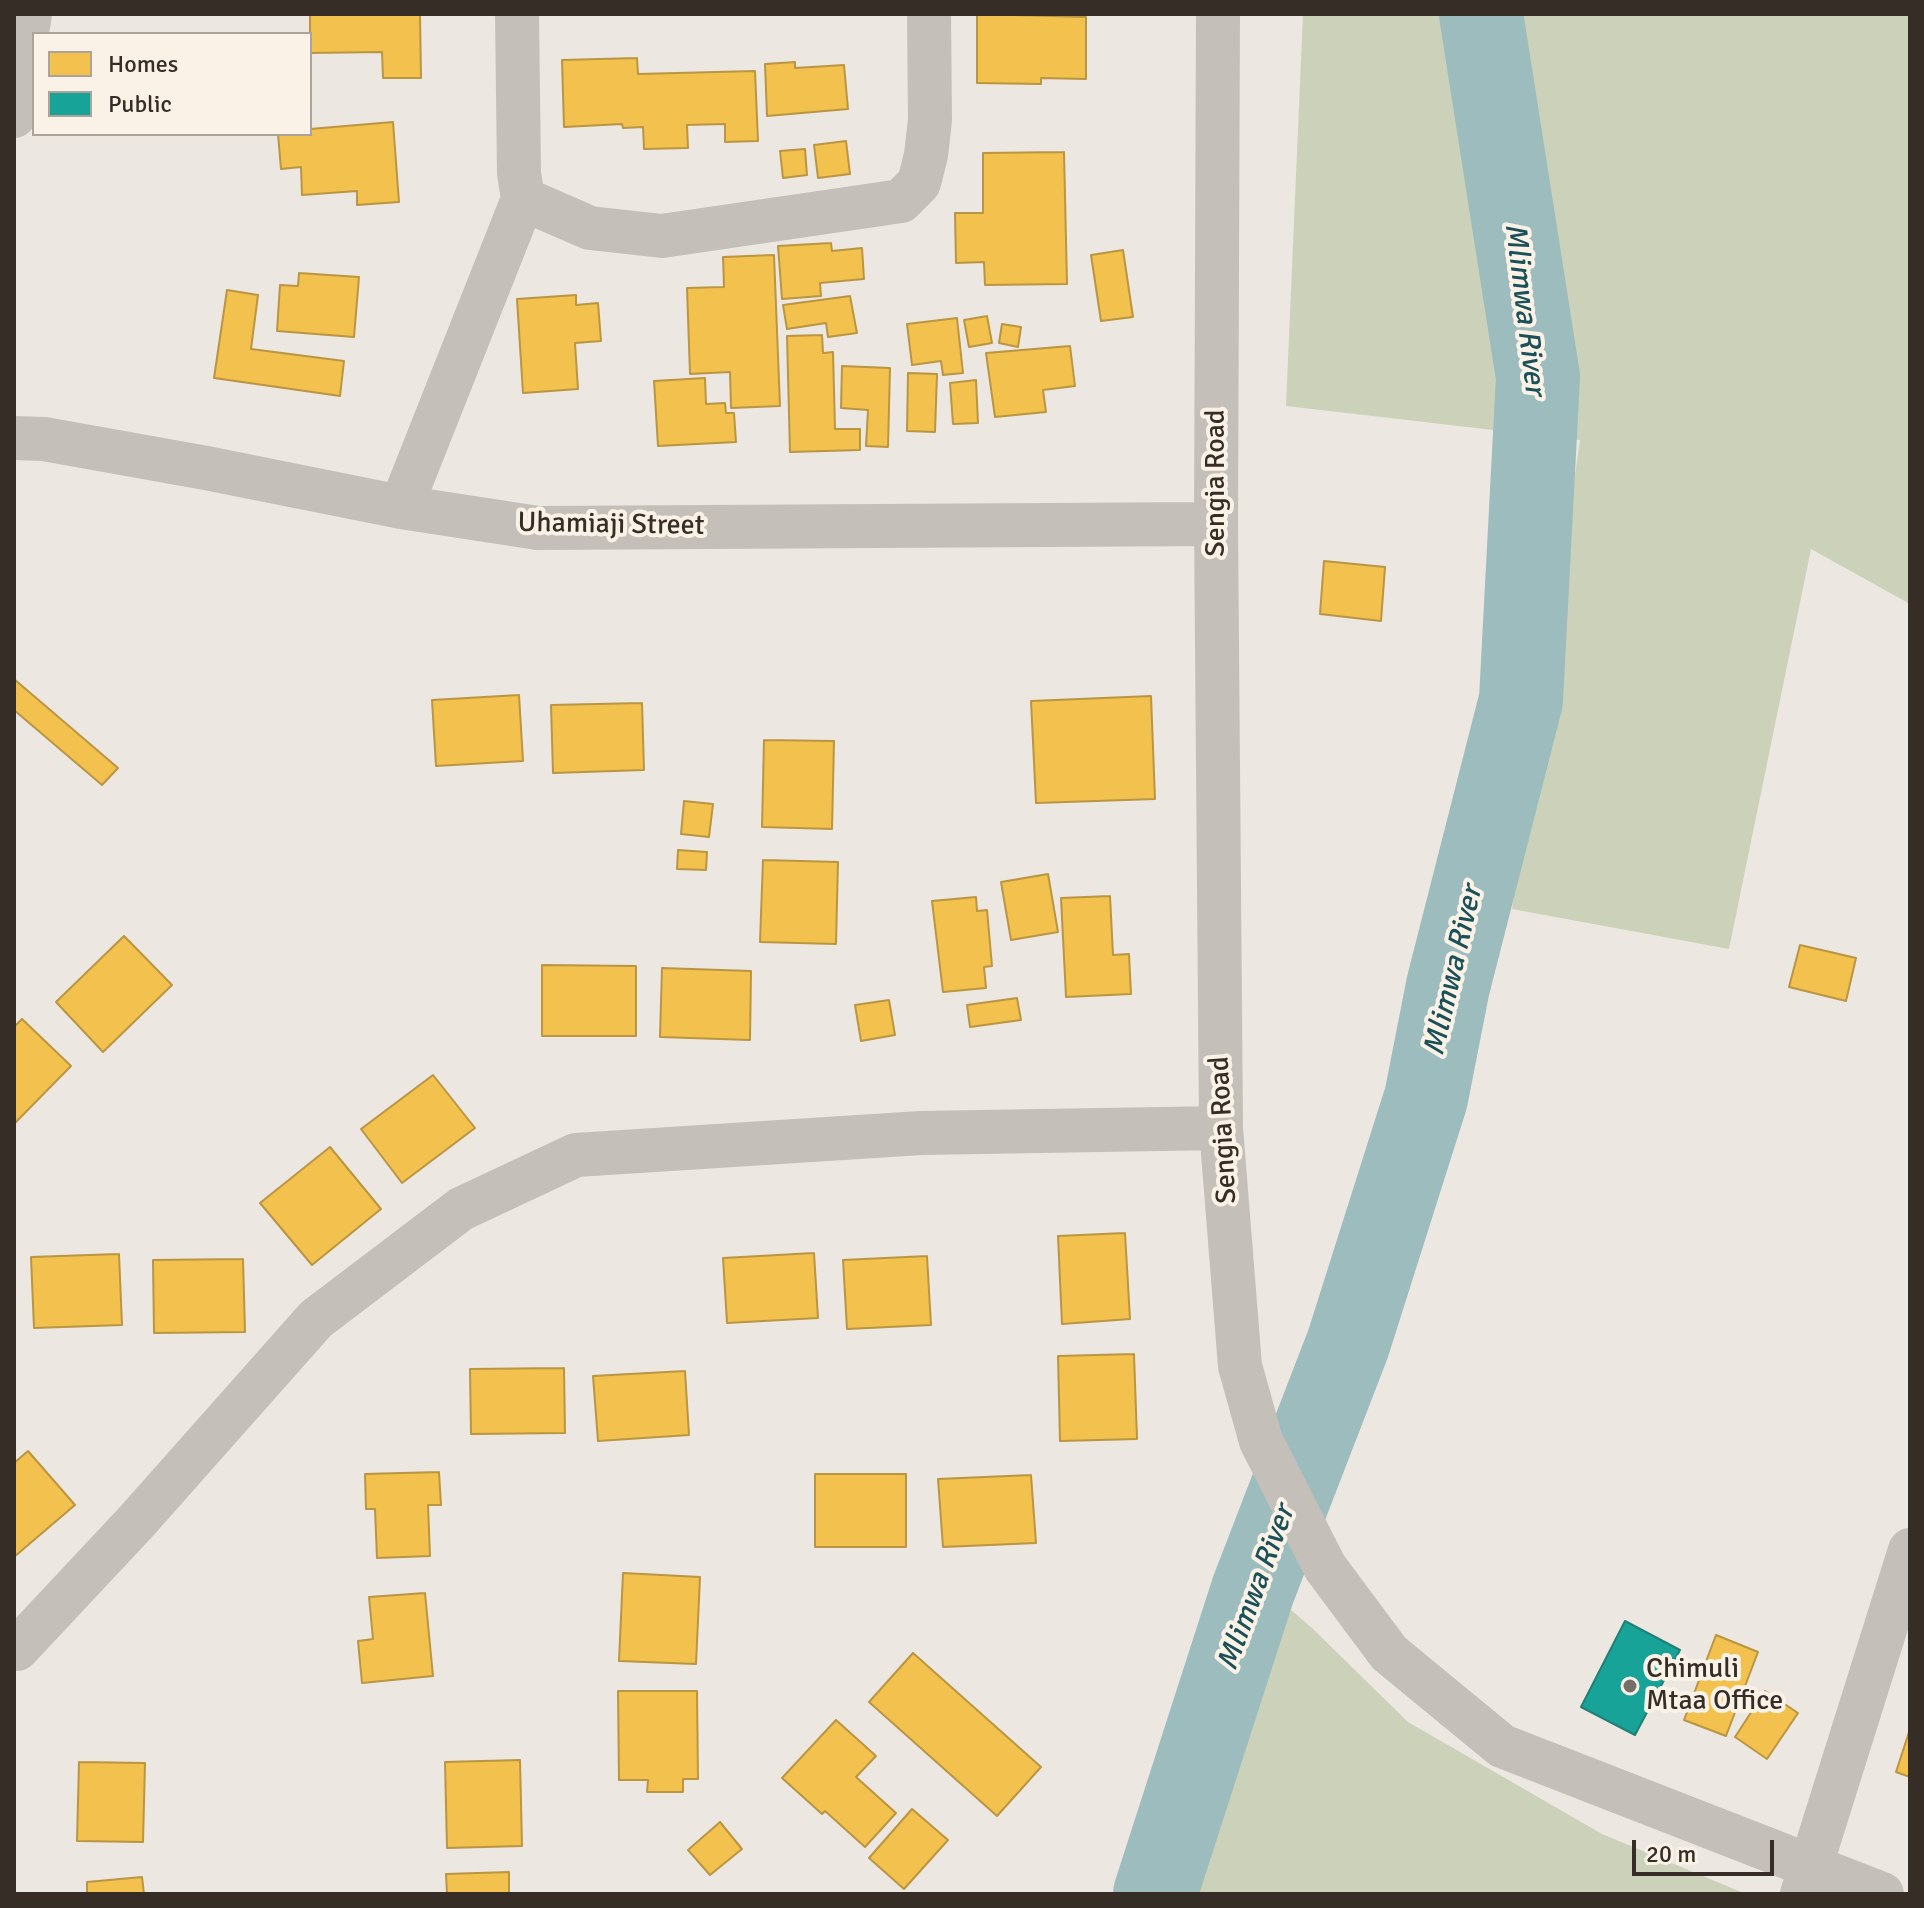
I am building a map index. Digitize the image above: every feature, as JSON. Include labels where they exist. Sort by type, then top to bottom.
[{"type":"street","points":[[14,116],[30,14]]},
{"type":"street","points":[[401,507],[523,199],[519,173],[517,14]]},
{"type":"street","points":[[523,199],[590,228],[662,236],[901,201],[919,183],[926,155],[930,120],[929,14]]},
{"type":"street","name":"Sengia Road","points":[[1218,14],[1216,524],[1221,1128],[1240,1366],[1261,1441],[1325,1567],[1389,1653],[1502,1746],[1806,1881],[1882,1894]]},
{"type":"street","name":"Uhamiaji Street","points":[[14,438],[44,439],[401,507],[538,528],[1216,524]]},
{"type":"street","points":[[17,1649],[136,1522],[316,1319],[461,1209],[576,1155],[921,1133],[1221,1128]]},
{"type":"street","points":[[1806,1881],[1910,1550]]},
{"type":"green space","points":[[1303,14],[1910,14],[1910,604],[1811,549],[1729,949],[1512,909],[1580,440],[1286,406]]},
{"type":"green space","points":[[1227,1555],[1312,1628],[1408,1722],[1602,1834],[1746,1894],[1114,1894]]},
{"type":"building: Homes","points":[[310,14],[420,14],[421,78],[383,78],[382,52],[312,53]]},
{"type":"building: Homes","points":[[977,14],[1086,17],[1086,79],[1041,78],[1041,84],[977,83]]},
{"type":"building: Homes","points":[[637,58],[638,74],[755,71],[758,141],[725,142],[725,124],[687,125],[688,148],[644,149],[643,127],[623,128],[622,124],[564,127],[562,60]]},
{"type":"building: Homes","points":[[795,62],[795,68],[844,65],[848,109],[767,116],[765,64]]},
{"type":"building: Homes","points":[[393,122],[399,202],[357,205],[357,191],[302,195],[301,167],[281,169],[278,136],[312,136],[312,129]]},
{"type":"building: Homes","points":[[846,141],[850,174],[818,178],[814,145]]},
{"type":"building: Homes","points":[[805,149],[807,175],[783,178],[780,151]]},
{"type":"building: Homes","points":[[1064,152],[1067,284],[985,285],[984,262],[956,263],[955,213],[983,213],[983,153]]},
{"type":"building: Homes","points":[[831,243],[832,251],[862,248],[864,279],[820,283],[821,296],[782,299],[778,246]]},
{"type":"building: Homes","points":[[1123,250],[1133,317],[1101,321],[1091,255]]},
{"type":"building: Homes","points":[[774,255],[780,406],[731,408],[730,372],[690,374],[687,288],[724,287],[723,257]]},
{"type":"building: Homes","points":[[299,273],[359,277],[354,337],[277,331],[280,285],[298,286]]},
{"type":"building: Homes","points":[[227,290],[258,295],[251,349],[344,361],[340,396],[214,378]]},
{"type":"building: Homes","points":[[576,295],[576,305],[598,303],[601,341],[575,343],[578,389],[523,393],[517,299]]},
{"type":"building: Homes","points":[[850,296],[857,333],[828,337],[826,323],[787,329],[783,305]]},
{"type":"building: Homes","points":[[987,316],[992,343],[969,347],[964,320]]},
{"type":"building: Homes","points":[[957,318],[963,373],[943,375],[941,361],[912,365],[907,324]]},
{"type":"building: Homes","points":[[1002,324],[1021,327],[1018,347],[999,343]]},
{"type":"building: Homes","points":[[822,335],[823,353],[833,352],[835,429],[860,429],[860,450],[790,452],[787,336]]},
{"type":"building: Homes","points":[[1070,346],[1075,386],[1043,390],[1046,412],[995,417],[986,353]]},
{"type":"building: Homes","points":[[842,366],[890,368],[888,447],[866,446],[868,410],[841,408]]},
{"type":"building: Homes","points":[[908,373],[937,374],[935,432],[907,431]]},
{"type":"building: Homes","points":[[705,378],[706,404],[725,403],[726,413],[734,413],[736,442],[658,446],[654,381]]},
{"type":"building: Homes","points":[[976,380],[978,423],[953,424],[950,383]]},
{"type":"building: Homes","points":[[1324,561],[1385,567],[1381,621],[1320,614]]},
{"type":"building: Homes","points":[[14,679],[118,768],[102,785],[14,710]]},
{"type":"building: Homes","points":[[519,695],[523,761],[436,766],[432,700]]},
{"type":"building: Homes","points":[[1151,696],[1155,799],[1036,803],[1031,701]]},
{"type":"building: Homes","points":[[642,703],[644,770],[553,773],[551,705]]},
{"type":"building: Homes","points":[[764,740],[834,741],[832,829],[762,827]]},
{"type":"building: Homes","points":[[684,801],[713,804],[709,837],[681,834]]},
{"type":"building: Homes","points":[[678,850],[707,852],[706,870],[677,869]]},
{"type":"building: Homes","points":[[763,860],[838,862],[836,944],[760,942]]},
{"type":"building: Homes","points":[[1048,874],[1058,932],[1011,940],[1001,882]]},
{"type":"building: Homes","points":[[1110,896],[1113,955],[1129,954],[1131,994],[1066,997],[1061,898]]},
{"type":"building: Homes","points":[[976,897],[977,911],[987,910],[992,966],[984,967],[986,988],[943,992],[932,901]]},
{"type":"building: Homes","points":[[124,936],[172,985],[103,1052],[56,1002]]},
{"type":"building: Homes","points":[[1800,945],[1856,958],[1846,1001],[1789,987]]},
{"type":"building: Homes","points":[[542,965],[636,966],[636,1036],[542,1036]]},
{"type":"building: Homes","points":[[662,968],[751,971],[750,1040],[660,1037]]},
{"type":"building: Homes","points":[[1017,998],[1021,1020],[970,1027],[967,1005]]},
{"type":"building: Homes","points":[[889,1000],[895,1035],[861,1041],[855,1005]]},
{"type":"building: Homes","points":[[22,1019],[71,1066],[14,1124],[14,1027]]},
{"type":"building: Homes","points":[[433,1075],[475,1128],[402,1183],[361,1129]]},
{"type":"building: Homes","points":[[330,1147],[381,1209],[312,1265],[260,1203]]},
{"type":"building: Homes","points":[[1125,1233],[1130,1319],[1062,1324],[1058,1236]]},
{"type":"building: Homes","points":[[814,1253],[818,1318],[727,1323],[723,1258]]},
{"type":"building: Homes","points":[[119,1254],[122,1325],[34,1328],[31,1257]]},
{"type":"building: Homes","points":[[927,1256],[931,1325],[847,1329],[843,1260]]},
{"type":"building: Homes","points":[[243,1259],[245,1332],[154,1333],[153,1260]]},
{"type":"building: Homes","points":[[1134,1354],[1137,1439],[1060,1441],[1058,1356]]},
{"type":"building: Homes","points":[[564,1368],[565,1433],[471,1434],[470,1369]]},
{"type":"building: Homes","points":[[685,1371],[689,1435],[598,1441],[593,1376]]},
{"type":"building: Homes","points":[[28,1451],[75,1505],[14,1557],[14,1463]]},
{"type":"building: Homes","points":[[439,1472],[441,1505],[428,1505],[430,1556],[377,1558],[375,1509],[366,1509],[365,1474]]},
{"type":"building: Homes","points":[[815,1474],[906,1474],[906,1547],[815,1547]]},
{"type":"building: Homes","points":[[1031,1475],[1036,1543],[943,1547],[938,1479]]},
{"type":"building: Homes","points":[[623,1573],[700,1577],[696,1664],[619,1661]]},
{"type":"building: Homes","points":[[425,1593],[433,1676],[362,1683],[358,1641],[373,1639],[369,1597]]},
{"type":"building: Homes","points":[[1716,1635],[1758,1652],[1726,1736],[1684,1720]]},
{"type":"building: Homes","points":[[913,1653],[1041,1767],[997,1816],[869,1702]]},
{"type":"building: Homes","points":[[618,1691],[697,1691],[698,1779],[683,1779],[683,1792],[647,1792],[648,1780],[619,1780]]},
{"type":"building: Homes","points":[[1765,1691],[1798,1713],[1767,1759],[1735,1737]]},
{"type":"building: Homes","points":[[836,1720],[876,1756],[856,1777],[896,1813],[865,1847],[782,1778]]},
{"type":"building: Homes","points":[[1910,1729],[1910,1777],[1896,1772]]},
{"type":"building: Homes","points":[[520,1760],[522,1846],[447,1848],[445,1762]]},
{"type":"building: Homes","points":[[79,1762],[145,1763],[143,1842],[77,1841]]},
{"type":"building: Homes","points":[[912,1809],[948,1840],[904,1889],[869,1858]]},
{"type":"building: Homes","points":[[720,1822],[742,1849],[710,1875],[688,1850]]},
{"type":"building: Homes","points":[[509,1872],[509,1894],[447,1894],[446,1874]]},
{"type":"building: Homes","points":[[142,1877],[144,1894],[87,1894],[87,1882]]},
{"type":"building: Public","points":[[1625,1621],[1680,1650],[1635,1735],[1581,1707]]},
{"type":"waterway","name":"Mlimwa River","points":[[1155,1894],[1253,1590],[1348,1344],[1426,1098],[1448,986],[1521,700],[1538,377],[1481,14]]},
{"type":"place","name":"Chimuli Mtaa Office","points":[[1630,1686]]}]
